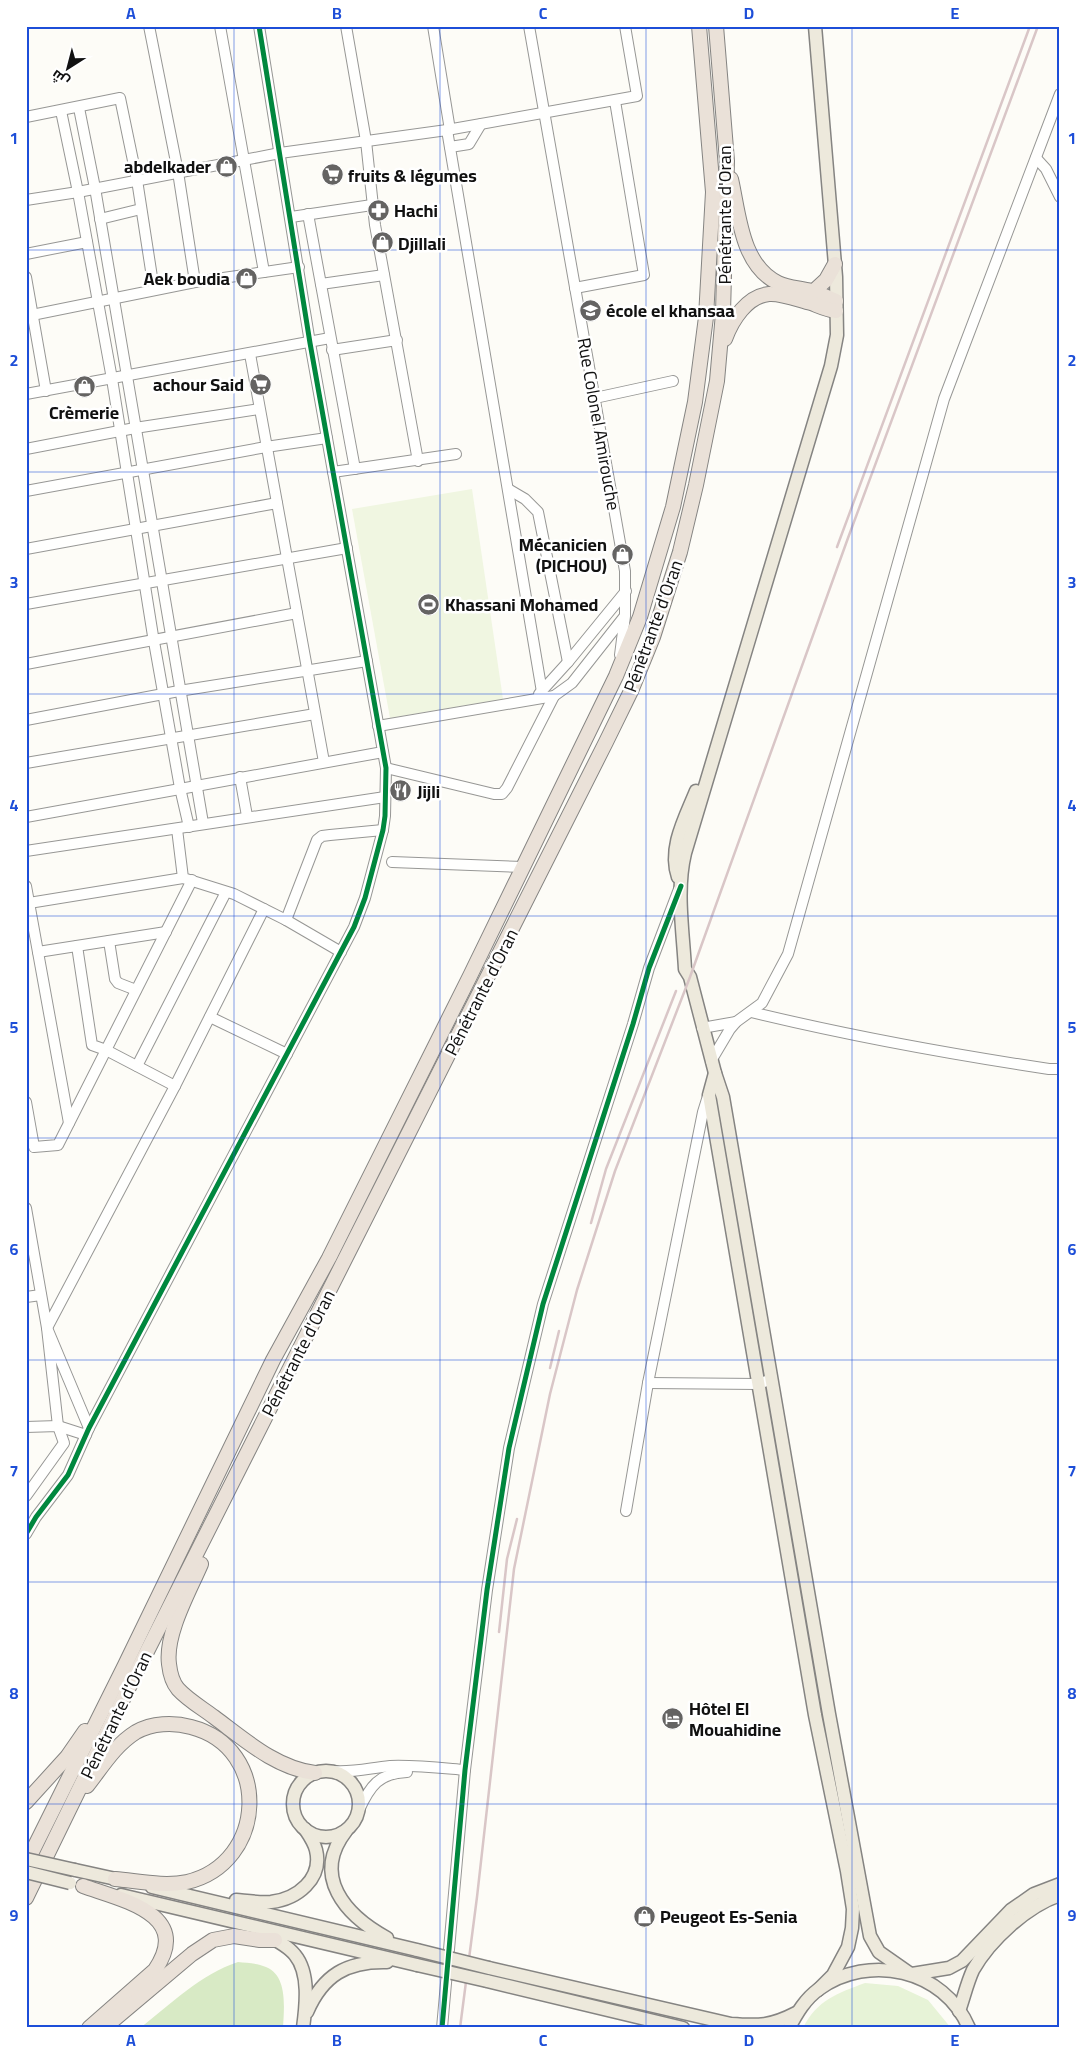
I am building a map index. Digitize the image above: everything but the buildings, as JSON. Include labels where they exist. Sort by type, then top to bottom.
[{"type":"highway","name":"Pénétrante d'Oran","points":[[26,1864],[115,1687],[273,1360],[329,1258],[523,867],[616,676],[640,617],[673,507],[695,402],[703,336],[713,192],[699,26]]},
{"type":"highway","name":"Pénétrante d'Oran","points":[[26,1898],[631,692],[653,637],[680,552],[709,427],[717,381],[723,312],[727,161],[716,26]]},
{"type":"highway","points":[[727,161],[744,240],[753,259],[767,277],[778,283],[812,292],[836,306]]},
{"type":"highway","points":[[812,292],[826,280],[835,264]]},
{"type":"highway","points":[[717,381],[725,338],[732,321],[754,299],[769,294],[812,304],[836,306]]},
{"type":"highway","points":[[246,1457],[174,1627],[168,1662],[171,1676],[177,1688],[190,1700],[252,1746],[289,1767],[316,1773]]},
{"type":"highway","points":[[26,1802],[67,1757],[115,1687]]},
{"type":"highway","points":[[43,1862],[86,1787],[115,1750],[131,1736],[151,1726],[167,1723],[183,1724],[200,1729],[228,1746],[237,1759],[249,1787],[248,1817],[237,1845],[216,1869],[202,1878],[185,1882],[166,1883],[115,1879]]},
{"type":"highway","points":[[76,1884],[146,1910],[161,1923],[167,1941],[162,1959],[155,1970],[89,2028]]},
{"type":"highway","points":[[104,2028],[192,1954],[213,1940],[234,1936],[275,1940]]},
{"type":"main road","points":[[815,26],[835,264],[837,336],[831,366],[731,700],[682,826],[675,851],[674,866],[681,886],[685,969],[690,977],[702,1028],[723,1097],[829,1714],[870,1936],[879,1952],[910,1974],[941,1970],[956,1965],[968,1957],[1001,1920],[1022,1901],[1060,1884]]},
{"type":"main road","points":[[713,1067],[709,1095],[815,1715],[847,1871],[853,1910],[848,1947],[833,1975],[796,2013],[789,2028]]},
{"type":"main road","points":[[815,1715],[829,1714]]},
{"type":"main road","points":[[187,1895],[270,1902],[297,1895],[314,1875],[316,1850],[296,1814],[294,1799],[297,1789],[303,1781],[316,1773],[331,1771],[340,1774],[353,1785],[359,1801],[359,1810],[355,1819],[338,1841],[333,1852],[331,1864],[332,1878],[336,1891],[344,1904],[370,1929],[402,1946]]},
{"type":"main road","points":[[303,1827],[318,1835],[326,1836],[334,1836],[349,1828]]},
{"type":"main road","points":[[26,1859],[402,1946],[488,1975],[682,2028]]},
{"type":"main road","points":[[26,1872],[412,1963],[488,1975],[731,2024],[756,2026],[776,2023],[796,2013]]},
{"type":"main road","points":[[959,2011],[970,1977],[984,1956],[1018,1919],[1038,1904],[1060,1895]]},
{"type":"main road","points":[[239,1922],[275,1940],[295,1955],[301,1966],[305,1986],[304,2024]]},
{"type":"main road","points":[[275,1940],[308,1939]]},
{"type":"main road","points":[[304,2024],[317,1992],[339,1972],[361,1964],[412,1963]]},
{"type":"main road","points":[[818,1990],[834,1979],[852,1972],[890,1969],[910,1974],[930,1983],[946,1995],[959,2011],[969,2028]]},
{"type":"street","points":[[149,26],[178,172],[196,282]]},
{"type":"street","points":[[220,26],[264,272]]},
{"type":"street","points":[[26,1534],[36,1517],[68,1475],[87,1432],[354,927],[365,898],[383,830],[386,768],[310,343],[259,26]]},
{"type":"street","points":[[346,26],[366,141],[372,205],[418,461]]},
{"type":"street","points":[[433,26],[450,147],[542,692]]},
{"type":"street","name":"Rue Colonel Amirouche","points":[[529,26],[625,571],[625,616],[616,676]]},
{"type":"street","points":[[26,200],[78,192],[280,153],[448,130],[637,96],[626,26]]},
{"type":"street","points":[[713,1067],[730,1029],[736,1022],[762,1003],[788,954],[944,399],[1060,94]]},
{"type":"street","points":[[26,117],[79,108],[120,98],[137,180],[154,290]]},
{"type":"street","points":[[575,288],[644,275],[615,101]]},
{"type":"street","points":[[79,108],[95,188],[112,298],[203,823]]},
{"type":"street","points":[[61,111],[78,192],[112,379],[154,641],[180,788],[189,827]]},
{"type":"street","points":[[450,147],[469,144],[482,124]]},
{"type":"street","points":[[1036,158],[1046,169],[1060,197]]},
{"type":"street","points":[[291,217],[372,205]]},
{"type":"street","points":[[100,219],[142,209]]},
{"type":"street","points":[[308,214],[355,469]]},
{"type":"street","points":[[26,254],[87,242]]},
{"type":"street","points":[[32,314],[196,282],[299,267]]},
{"type":"street","points":[[321,284],[384,275]]},
{"type":"street","points":[[26,277],[46,391]]},
{"type":"street","points":[[26,394],[330,338]]},
{"type":"street","points":[[332,350],[397,340]]},
{"type":"street","points":[[250,354],[324,762]]},
{"type":"street","points":[[595,398],[673,381]]},
{"type":"street","points":[[26,449],[135,428],[259,408]]},
{"type":"street","points":[[26,491],[127,471],[328,438]]},
{"type":"street","points":[[333,472],[456,454]]},
{"type":"street","points":[[508,489],[525,499],[538,512],[568,662]]},
{"type":"street","points":[[26,549],[277,503]]},
{"type":"street","points":[[26,604],[346,548]]},
{"type":"street","points":[[529,700],[542,692],[626,592]]},
{"type":"street","points":[[26,664],[154,641],[297,612]]},
{"type":"street","points":[[378,726],[554,696],[572,683],[625,616]]},
{"type":"street","points":[[605,642],[612,640],[616,643],[620,652]]},
{"type":"street","points":[[26,720],[179,691],[367,661]]},
{"type":"street","points":[[386,768],[494,794],[502,794],[507,788],[554,696]]},
{"type":"street","points":[[26,763],[315,714]]},
{"type":"street","points":[[26,817],[383,752]]},
{"type":"street","points":[[240,777],[247,816]]},
{"type":"street","points":[[26,851],[177,830],[203,823],[247,816],[386,797]]},
{"type":"street","points":[[26,1102],[34,1147],[58,1144],[166,932],[188,879],[177,830]]},
{"type":"street","points":[[286,920],[317,840],[322,836],[383,830]]},
{"type":"street","points":[[392,862],[523,867]]},
{"type":"street","points":[[29,903],[188,879],[226,892],[286,920],[341,952]]},
{"type":"street","points":[[26,886],[69,1123]]},
{"type":"street","points":[[442,2028],[465,1773],[497,1520],[509,1448],[542,1304],[630,1033],[649,968],[681,886]]},
{"type":"street","points":[[136,1066],[226,892]]},
{"type":"street","points":[[87,1432],[47,1328],[175,1086],[264,910]]},
{"type":"street","points":[[38,952],[166,932]]},
{"type":"street","points":[[109,941],[115,979],[136,990]]},
{"type":"street","points":[[77,946],[92,1045],[106,1050],[175,1086]]},
{"type":"street","points":[[751,1012],[815,1027],[958,1055],[1060,1069]]},
{"type":"street","points":[[210,1017],[287,1054]]},
{"type":"street","points":[[702,1028],[736,1022]]},
{"type":"street","points":[[626,1511],[648,1383],[703,1112],[709,1095]]},
{"type":"street","points":[[26,1208],[47,1328],[58,1426],[64,1443],[26,1496]]},
{"type":"street","points":[[26,1297],[41,1295]]},
{"type":"street","points":[[648,1383],[758,1384],[772,1379]]},
{"type":"street","points":[[26,1427],[58,1426],[87,1432]]},
{"type":"street","points":[[331,1771],[352,1772],[393,1766],[465,1773]]},
{"type":"street","points":[[359,1810],[369,1790],[376,1782],[393,1774],[405,1772],[465,1773]]},
{"type":"green space","name":"Khassani Mohamed","points":[[472,489],[503,699],[390,718],[352,509]]},
{"type":"green space","points":[[238,1962],[266,1967],[273,1971],[278,1978],[283,1993],[283,2028],[140,2028],[199,1982],[224,1967]]},
{"type":"green space","points":[[865,1983],[898,1986],[928,2000],[951,2028],[803,2028],[809,2018],[822,2004],[837,1994]]},
{"type":"railway","points":[[837,547],[1030,26]]},
{"type":"railway","points":[[460,2028],[477,1897],[514,1569],[550,1394],[577,1290],[615,1171],[690,977],[848,538],[1038,26]]},
{"type":"railway","points":[[591,1223],[606,1169],[676,991]]},
{"type":"railway","points":[[550,1368],[559,1331]]},
{"type":"railway","points":[[499,1632],[507,1559],[517,1519]]},
{"type":"cycle path","points":[[26,1534],[36,1517],[68,1475],[89,1428],[354,927],[365,898],[383,830],[386,768],[310,343],[259,26]]},
{"type":"cycle path","points":[[442,2028],[465,1770],[487,1590],[509,1448],[543,1304],[633,1024],[649,968],[681,886]]},
{"type":"place","name":"abdelkader","points":[[227,166]]},
{"type":"place","name":"fruits & légumes","points":[[332,175]]},
{"type":"place","name":"Hachi","points":[[378,210]]},
{"type":"place","name":"Djillali","points":[[382,243]]},
{"type":"place","name":"Aek boudia","points":[[246,278]]},
{"type":"place","name":"école el khansaa","points":[[590,310]]},
{"type":"place","name":"achour Said","points":[[260,384]]},
{"type":"place","name":"Crèmerie","points":[[84,387]]},
{"type":"place","name":"Mécanicien (PICHOU)","points":[[623,554]]},
{"type":"place","name":"Khassani Mohamed","points":[[429,604]]},
{"type":"place","name":"Jijli","points":[[401,791]]},
{"type":"place","name":"Hôtel El Mouahidine","points":[[673,1718]]},
{"type":"place","name":"Peugeot Es-Senia","points":[[644,1916]]}]
